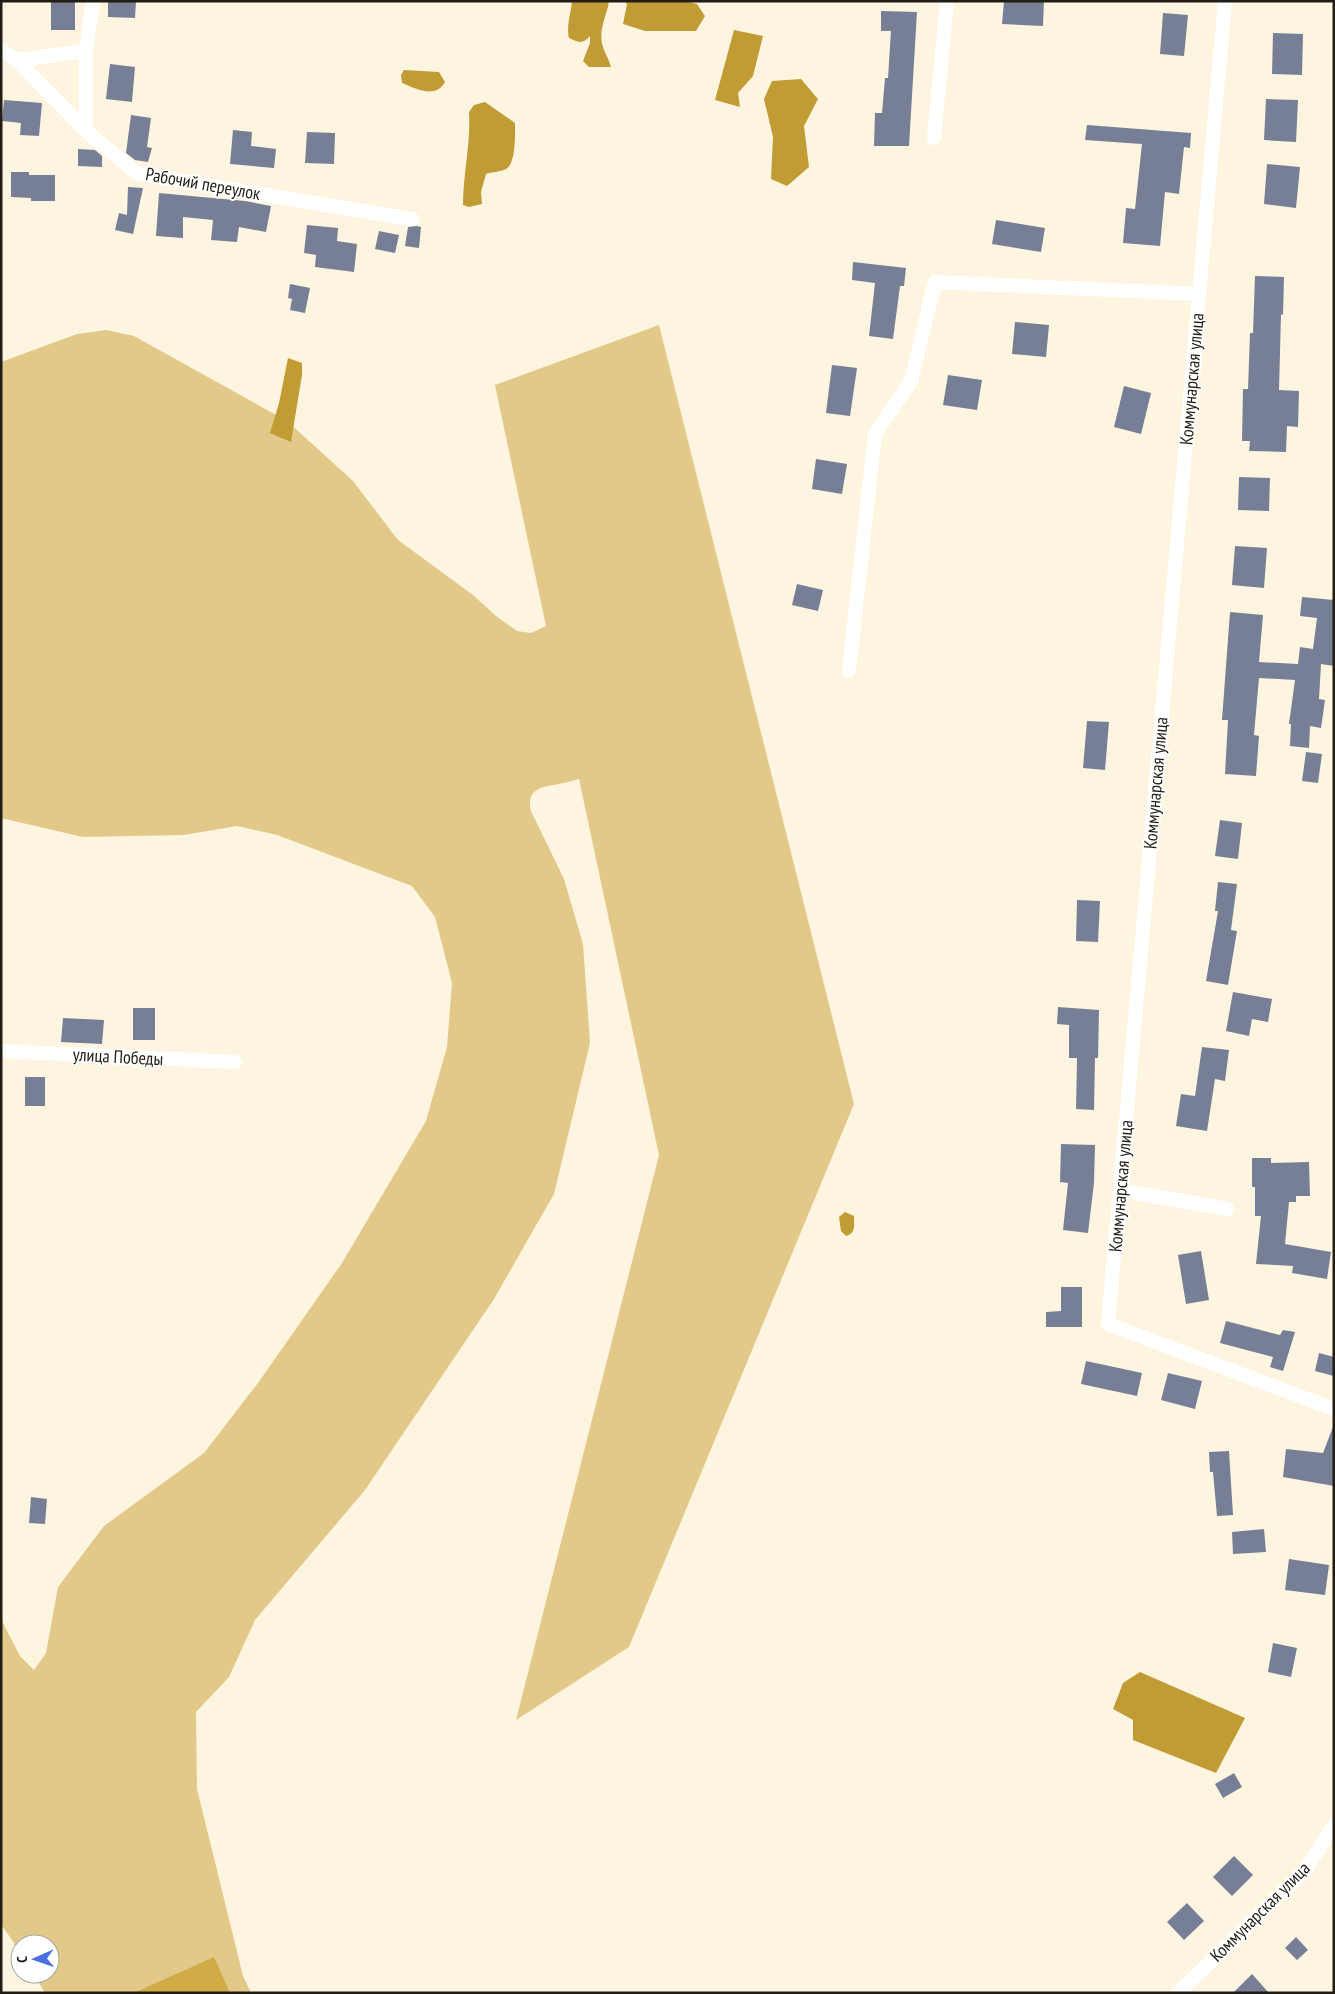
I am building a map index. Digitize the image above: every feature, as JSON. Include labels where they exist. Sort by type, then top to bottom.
[{"type":"street","points":[[86,131],[86,51],[94,1]]},
{"type":"street","points":[[934,138],[947,1]]},
{"type":"street","name":"Коммунарская улица","points":[[1225,1],[1108,1324],[1334,1409]]},
{"type":"street","points":[[1,50],[17,60],[86,51]]},
{"type":"street","name":"Рабочий переулок","points":[[17,60],[86,131],[138,174],[412,220]]},
{"type":"street","points":[[849,670],[875,434],[911,380],[935,282],[1199,294]]},
{"type":"street","name":"улица Победы","points":[[1,1051],[235,1062]]},
{"type":"street","points":[[1120,1190],[1227,1209]]},
{"type":"street","name":"Коммунарская улица","points":[[1178,1993],[1306,1869],[1334,1825]]},
{"type":"shaded area","points":[[572,1],[609,1],[601,38],[611,67],[589,67],[583,61],[590,43],[590,36],[581,42],[569,38],[568,25]]},
{"type":"shaded area","points":[[625,1],[685,1],[697,4],[705,16],[696,31],[645,31],[623,24],[627,4]]},
{"type":"shaded area","points":[[734,30],[763,36],[753,76],[738,93],[740,107],[715,100]]},
{"type":"shaded area","points":[[404,70],[439,72],[445,82],[436,90],[419,90],[402,83],[401,75]]},
{"type":"shaded area","points":[[801,79],[818,99],[804,126],[809,167],[787,186],[771,179],[773,137],[764,99],[772,81]]},
{"type":"shaded area","points":[[485,102],[515,123],[513,155],[512,161],[506,169],[486,174],[481,192],[482,204],[469,207],[463,205],[469,112],[474,105]]},
{"type":"shaded area","points":[[659,325],[854,1104],[629,1647],[516,1720],[659,1155],[579,779],[544,787],[534,792],[530,803],[531,811],[564,879],[583,944],[590,1043],[554,1194],[494,1299],[365,1490],[255,1620],[229,1677],[196,1712],[197,1789],[243,1976],[251,1993],[45,1993],[40,1984],[60,1984],[60,1934],[10,1934],[10,1937],[1,1924],[1,1619],[20,1656],[34,1670],[46,1653],[58,1587],[104,1526],[204,1453],[258,1383],[342,1263],[426,1121],[447,1047],[452,983],[435,917],[412,886],[277,835],[237,826],[184,835],[83,837],[1,818],[1,362],[77,334],[106,330],[134,336],[287,421],[353,481],[398,540],[473,595],[496,616],[517,631],[531,633],[546,626],[495,385]]},
{"type":"shaded area","points":[[288,358],[302,363],[302,375],[291,442],[270,433],[279,403]]},
{"type":"shaded area","points":[[845,1212],[854,1216],[853,1231],[846,1236],[841,1231],[839,1217]]},
{"type":"shaded area","points":[[1140,1672],[1245,1718],[1216,1773],[1133,1740],[1133,1720],[1113,1709],[1123,1683]]},
{"type":"shaded area","points":[[214,1957],[230,1993],[134,1993]]},
{"type":"building","points":[[51,1],[75,1],[75,30],[51,30]]},
{"type":"building","points":[[136,1],[135,18],[108,17],[108,2]]},
{"type":"building","points":[[1004,1],[1044,1],[1043,26],[1002,24]]},
{"type":"building","points":[[881,11],[917,12],[909,146],[874,146],[875,113],[882,113],[885,78],[888,78],[891,31],[881,31]]},
{"type":"building","points":[[1163,13],[1188,15],[1184,56],[1160,54]]},
{"type":"building","points":[[1273,33],[1303,34],[1302,75],[1272,74]]},
{"type":"building","points":[[110,64],[135,67],[132,102],[106,99]]},
{"type":"building","points":[[1266,99],[1298,100],[1296,142],[1264,140]]},
{"type":"building","points":[[4,100],[42,103],[39,136],[20,135],[21,123],[2,121]]},
{"type":"building","points":[[131,115],[151,118],[147,147],[152,148],[148,162],[135,160],[126,153]]},
{"type":"building","points":[[1087,125],[1191,133],[1190,148],[1184,147],[1179,194],[1165,192],[1160,246],[1123,243],[1126,208],[1135,209],[1142,144],[1085,140]]},
{"type":"building","points":[[233,130],[252,132],[251,146],[276,149],[274,168],[230,164]]},
{"type":"building","points":[[307,132],[335,133],[334,164],[305,163]]},
{"type":"building","points":[[78,149],[95,150],[102,156],[102,167],[78,166]]},
{"type":"building","points":[[1267,164],[1300,167],[1296,208],[1264,204]]},
{"type":"building","points":[[11,172],[29,172],[29,175],[55,175],[55,201],[31,201],[31,198],[11,197]]},
{"type":"building","points":[[128,187],[143,188],[133,234],[115,230],[119,213],[127,215]]},
{"type":"building","points":[[159,193],[245,201],[271,206],[266,232],[239,227],[237,242],[211,240],[213,220],[183,217],[183,238],[156,236]]},
{"type":"building","points":[[996,220],[1045,228],[1041,252],[992,244]]},
{"type":"building","points":[[307,225],[338,228],[337,241],[357,244],[354,272],[315,267],[316,255],[304,253]]},
{"type":"building","points":[[408,227],[421,227],[419,248],[405,246]]},
{"type":"building","points":[[379,231],[399,235],[395,253],[375,249]]},
{"type":"building","points":[[853,262],[906,268],[904,286],[900,286],[893,339],[869,336],[875,283],[852,280]]},
{"type":"building","points":[[1255,276],[1284,277],[1279,390],[1299,391],[1298,427],[1287,426],[1286,452],[1249,451],[1250,441],[1242,441],[1243,389],[1248,389],[1250,333],[1253,333]]},
{"type":"building","points":[[290,284],[310,288],[305,313],[290,310],[292,299],[288,298]]},
{"type":"building","points":[[1015,322],[1049,325],[1046,357],[1012,354]]},
{"type":"building","points":[[832,365],[857,368],[850,416],[826,413]]},
{"type":"building","points":[[948,375],[982,380],[977,410],[943,405]]},
{"type":"building","points":[[1124,386],[1151,393],[1141,434],[1114,427]]},
{"type":"building","points":[[816,459],[847,464],[842,494],[812,489]]},
{"type":"building","points":[[1239,477],[1270,478],[1269,511],[1238,510]]},
{"type":"building","points":[[1235,546],[1267,548],[1264,588],[1232,585]]},
{"type":"building","points":[[797,584],[823,590],[818,611],[792,605]]},
{"type":"building","points":[[1302,597],[1334,600],[1334,666],[1321,664],[1319,699],[1325,700],[1321,728],[1310,726],[1309,748],[1290,746],[1291,724],[1289,724],[1295,680],[1259,678],[1254,735],[1259,736],[1256,776],[1225,774],[1228,720],[1222,720],[1230,612],[1263,615],[1259,662],[1298,664],[1300,647],[1313,649],[1317,618],[1300,616]]},
{"type":"building","points":[[1087,721],[1109,722],[1105,770],[1083,768]]},
{"type":"building","points":[[1306,752],[1322,754],[1318,783],[1302,781]]},
{"type":"building","points":[[1220,820],[1242,823],[1238,859],[1215,856]]},
{"type":"building","points":[[1218,882],[1237,884],[1231,930],[1237,931],[1228,985],[1206,981],[1218,911],[1215,911]]},
{"type":"building","points":[[1077,900],[1100,901],[1098,942],[1076,941]]},
{"type":"building","points":[[1233,992],[1272,999],[1268,1022],[1252,1019],[1249,1036],[1226,1031]]},
{"type":"building","points":[[1058,1007],[1099,1010],[1098,1058],[1095,1058],[1094,1110],[1076,1109],[1077,1058],[1069,1058],[1069,1025],[1057,1024]]},
{"type":"building","points":[[133,1008],[155,1008],[155,1040],[133,1040]]},
{"type":"building","points":[[63,1018],[104,1020],[102,1044],[61,1042]]},
{"type":"building","points":[[1202,1047],[1229,1050],[1225,1081],[1215,1079],[1207,1131],[1176,1126],[1181,1094],[1195,1096]]},
{"type":"building","points":[[25,1077],[45,1077],[45,1106],[25,1106]]},
{"type":"building","points":[[1061,1144],[1095,1145],[1094,1183],[1088,1233],[1063,1230],[1068,1183],[1060,1182]]},
{"type":"building","points":[[1252,1158],[1271,1158],[1271,1163],[1309,1162],[1310,1196],[1296,1196],[1296,1202],[1289,1202],[1285,1244],[1331,1252],[1327,1279],[1292,1273],[1293,1266],[1256,1264],[1261,1216],[1255,1216]]},
{"type":"building","points":[[1201,1251],[1209,1300],[1186,1304],[1178,1255]]},
{"type":"building","points":[[1061,1287],[1082,1287],[1082,1327],[1046,1327],[1046,1312],[1061,1311]]},
{"type":"building","points":[[1226,1321],[1280,1335],[1283,1330],[1295,1332],[1283,1371],[1270,1367],[1273,1357],[1220,1343]]},
{"type":"building","points":[[1319,1353],[1334,1357],[1334,1376],[1315,1371]]},
{"type":"building","points":[[1086,1361],[1142,1373],[1137,1396],[1081,1384]]},
{"type":"building","points":[[1168,1373],[1202,1381],[1195,1409],[1161,1400]]},
{"type":"building","points":[[1333,1427],[1334,1486],[1283,1477],[1286,1449],[1323,1453]]},
{"type":"building","points":[[1229,1451],[1233,1515],[1217,1516],[1209,1452]]},
{"type":"building","points":[[31,1497],[47,1499],[45,1524],[29,1523]]},
{"type":"building","points":[[1264,1529],[1266,1552],[1233,1554],[1232,1532]]},
{"type":"building","points":[[1289,1559],[1329,1565],[1325,1595],[1285,1590]]},
{"type":"building","points":[[1273,1643],[1297,1648],[1291,1677],[1268,1672]]},
{"type":"building","points":[[1234,1773],[1242,1787],[1223,1798],[1215,1784]]},
{"type":"building","points":[[1234,1856],[1253,1875],[1232,1896],[1213,1877]]},
{"type":"building","points":[[1187,1903],[1204,1921],[1184,1940],[1167,1922]]},
{"type":"building","points":[[1296,1937],[1308,1950],[1297,1960],[1285,1948]]},
{"type":"building","points":[[1252,1974],[1269,1993],[1233,1993]]}]
